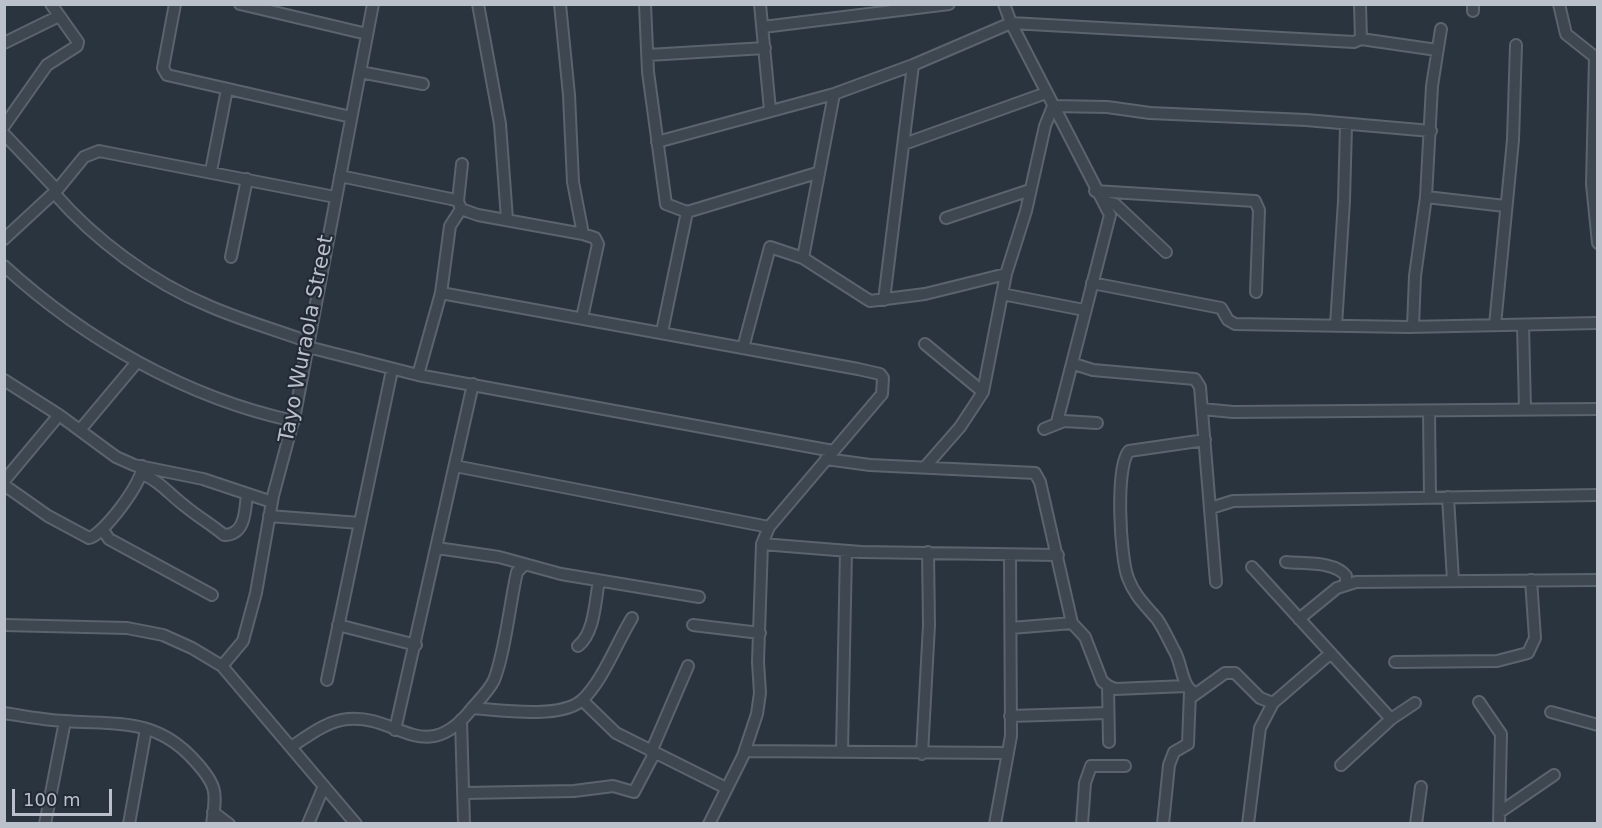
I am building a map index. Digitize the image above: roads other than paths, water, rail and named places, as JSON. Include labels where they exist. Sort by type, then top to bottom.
[{"type":"street","points":[[4,126],[47,65],[77,46],[78,42],[51,4]]},
{"type":"street","points":[[175,4],[164,71],[167,75],[351,117]]},
{"type":"street","points":[[240,4],[285,9],[367,34]]},
{"type":"street","name":"Tayo Wuraola Street","points":[[222,666],[243,641],[256,593],[272,502],[294,422],[373,4]]},
{"type":"street","points":[[478,4],[500,124],[507,219]]},
{"type":"street","points":[[560,4],[569,95],[573,182],[583,234]]},
{"type":"street","points":[[645,4],[648,55],[664,200],[670,207],[687,212],[817,173]]},
{"type":"street","points":[[760,4],[770,110]]},
{"type":"street","points":[[762,27],[949,4]]},
{"type":"street","points":[[1004,4],[1011,23],[1095,191],[1104,201],[1110,215],[1076,341],[1074,364],[1057,422]]},
{"type":"street","points":[[1360,4],[1361,39]]},
{"type":"street","points":[[1559,4],[1566,34],[1595,57],[1592,184],[1598,243]]},
{"type":"street","points":[[4,43],[59,16]]},
{"type":"street","points":[[657,142],[834,94],[913,65],[1011,23],[1354,42],[1361,39],[1437,50]]},
{"type":"street","points":[[1413,327],[1415,276],[1426,197],[1437,50],[1441,29]]},
{"type":"street","points":[[1495,325],[1513,140],[1516,45]]},
{"type":"street","points":[[648,55],[765,48]]},
{"type":"street","points":[[884,300],[913,65]]},
{"type":"street","points":[[360,72],[423,84]]},
{"type":"street","points":[[211,171],[227,89]]},
{"type":"street","points":[[904,144],[1046,93]]},
{"type":"street","points":[[803,258],[817,173],[828,137],[834,94]]},
{"type":"street","points":[[1053,106],[1107,106],[1150,113],[1306,120],[1346,126],[1431,131]]},
{"type":"street","points":[[925,466],[960,427],[983,392],[1006,274],[1026,211],[1044,126],[1053,106]]},
{"type":"street","points":[[1336,325],[1346,126]]},
{"type":"street","points":[[4,134],[56,191],[85,228],[151,274],[207,306],[308,345],[392,370],[473,384],[870,465],[1035,473],[1039,476],[1072,623],[1085,637],[1102,681],[1115,689],[1191,692],[1225,673],[1235,673],[1260,698],[1273,703]]},
{"type":"street","points":[[4,239],[56,191],[84,157],[99,151],[335,197]]},
{"type":"street","points":[[418,375],[441,293],[450,226],[459,205],[462,164]]},
{"type":"street","points":[[340,176],[507,219],[595,238],[598,244],[582,318]]},
{"type":"street","points":[[231,257],[246,179]]},
{"type":"street","points":[[946,218],[1029,190]]},
{"type":"street","points":[[1095,191],[1255,201],[1259,210],[1256,292]]},
{"type":"street","points":[[1426,197],[1505,206]]},
{"type":"street","points":[[1104,201],[1115,204],[1166,252]]},
{"type":"street","points":[[662,332],[687,212]]},
{"type":"street","points":[[743,348],[770,247],[803,258],[870,301],[925,294],[1006,274]]},
{"type":"street","points":[[4,266],[76,324],[137,362],[247,410],[294,422]]},
{"type":"street","points":[[1092,283],[1221,308],[1228,320],[1236,324],[1413,327],[1598,323]]},
{"type":"street","points":[[441,293],[662,332],[880,374],[883,378],[882,394],[769,527],[762,544],[758,714],[745,750],[709,824]]},
{"type":"street","points":[[1002,294],[1084,310]]},
{"type":"street","points":[[1523,325],[1525,409]]},
{"type":"street","points":[[925,344],[983,392]]},
{"type":"street","points":[[80,430],[137,362]]},
{"type":"street","points":[[1074,364],[1093,370],[1196,379],[1200,387],[1216,582]]},
{"type":"street","points":[[327,681],[392,370]]},
{"type":"street","points":[[4,380],[60,415],[116,457],[142,470],[183,505],[212,523],[224,535],[234,533],[241,526],[247,494]]},
{"type":"street","points":[[395,730],[473,384]]},
{"type":"street","points":[[1202,409],[1233,412],[1487,412],[1525,409],[1598,409]]},
{"type":"street","points":[[1430,412],[1430,497]]},
{"type":"street","points":[[60,415],[4,483],[87,538],[93,538],[103,530],[135,488],[142,470]]},
{"type":"street","points":[[1044,429],[1057,422],[1097,423]]},
{"type":"street","points":[[1163,824],[1169,765],[1174,752],[1188,744],[1191,692],[1180,661],[1162,627],[1137,598],[1127,578],[1122,545],[1123,461],[1127,453],[1134,449],[1205,440]]},
{"type":"street","points":[[455,466],[769,527]]},
{"type":"street","points":[[142,470],[203,479],[272,502]]},
{"type":"street","points":[[1211,508],[1233,501],[1598,495]]},
{"type":"street","points":[[1448,497],[1453,580]]},
{"type":"street","points":[[269,516],[360,523]]},
{"type":"street","points":[[103,530],[109,539],[212,595]]},
{"type":"street","points":[[762,544],[846,551],[1058,555]]},
{"type":"street","points":[[437,548],[518,566],[699,597]]},
{"type":"street","points":[[842,752],[846,551]]},
{"type":"street","points":[[922,754],[929,625],[928,552]]},
{"type":"street","points":[[995,824],[1006,753],[1011,736],[1010,555]]},
{"type":"street","points":[[1286,562],[1340,569],[1346,576],[1346,584]]},
{"type":"street","points":[[291,747],[336,721],[350,719],[370,721],[395,730],[437,736],[447,733],[472,708],[493,682],[518,566]]},
{"type":"street","points":[[1252,567],[1392,718]]},
{"type":"street","points":[[578,646],[584,641],[590,626],[599,580]]},
{"type":"street","points":[[1299,619],[1346,584],[1453,580],[1598,580]]},
{"type":"street","points":[[1395,662],[1497,661],[1528,653],[1534,638],[1531,580]]},
{"type":"street","points":[[472,708],[557,710],[582,700],[604,669],[632,618]]},
{"type":"street","points":[[1011,628],[1072,623]]},
{"type":"street","points":[[4,625],[139,630],[172,639],[222,666],[356,824]]},
{"type":"street","points":[[338,625],[416,645]]},
{"type":"street","points":[[693,625],[760,633]]},
{"type":"street","points":[[1248,824],[1260,728],[1273,703],[1331,653]]},
{"type":"street","points":[[465,793],[573,791],[613,786],[634,792],[688,666]]},
{"type":"street","points":[[1108,686],[1109,742]]},
{"type":"street","points":[[582,700],[616,733],[726,788]]},
{"type":"street","points":[[1479,702],[1501,734],[1499,824]]},
{"type":"street","points":[[1341,765],[1392,718],[1415,703]]},
{"type":"street","points":[[1010,716],[1108,712]]},
{"type":"street","points":[[1551,712],[1598,725]]},
{"type":"street","points":[[4,713],[65,722],[94,721],[146,729],[179,742],[212,779],[215,790],[213,818],[229,824]]},
{"type":"street","points":[[461,720],[465,793],[464,824]]},
{"type":"street","points":[[45,824],[65,722]]},
{"type":"street","points":[[129,824],[146,729]]},
{"type":"street","points":[[745,750],[922,754],[1006,753]]},
{"type":"street","points":[[1082,824],[1085,783],[1091,766],[1125,766]]},
{"type":"street","points":[[1500,812],[1554,775]]},
{"type":"street","points":[[308,824],[324,786]]},
{"type":"street","points":[[1416,824],[1421,787]]}]
